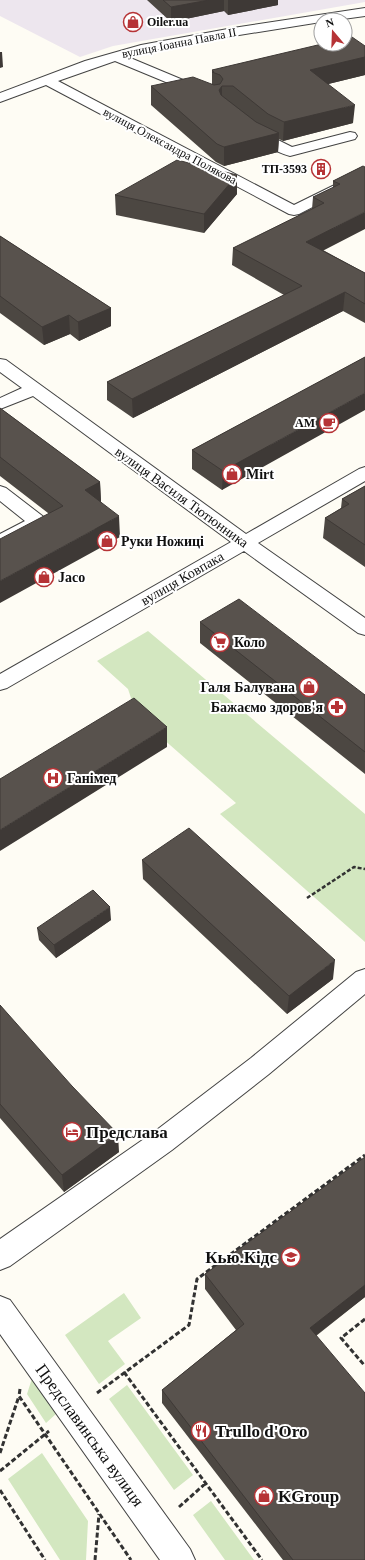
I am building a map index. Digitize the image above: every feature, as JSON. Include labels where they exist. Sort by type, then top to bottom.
[{"type":"street","name":"вулиця Іоанна Павла II","points":[[0,98],[115,56],[141,49],[233,32],[365,12]]},
{"type":"street","points":[[115,56],[214,98]]},
{"type":"street","name":"вулиця Олександра Полякова","points":[[47,80],[294,211],[365,174]]},
{"type":"street","points":[[244,123],[261,137],[290,152],[350,136]]},
{"type":"street","name":"вулиця Василя Тютюнника","points":[[0,364],[244,543],[365,628]]},
{"type":"street","points":[[0,404],[34,389]]},
{"type":"street","name":"вулиця Ковпака","points":[[1,681],[365,473]]},
{"type":"street","points":[[0,492],[38,522],[0,542]]},
{"type":"street","points":[[0,1256],[163,1141],[260,1066],[365,979]]},
{"type":"street","name":"Предславинська вулиця","points":[[0,1310],[179,1560]]},
{"type":"path","points":[[307,898],[354,867],[365,869]]},
{"type":"path","points":[[262,1560],[124,1372],[189,1325],[197,1279],[365,1155]]},
{"type":"path","points":[[365,1319],[341,1338],[365,1366]]},
{"type":"path","points":[[0,1452],[19,1396]]},
{"type":"path","points":[[0,1471],[50,1430]]},
{"type":"path","points":[[45,1435],[131,1560]]},
{"type":"path","points":[[176,1510],[206,1483]]},
{"type":"path","points":[[0,1490],[46,1560]]},
{"type":"path","points":[[95,1560],[99,1514]]},
{"type":"shaded area","points":[[0,0],[365,0],[365,2],[113,46],[80,57],[0,16]]},
{"type":"green space","points":[[148,631],[365,814],[365,942],[220,814],[236,803],[137,716],[128,689],[97,661]]},
{"type":"green space","points":[[124,1293],[141,1318],[108,1341],[125,1364],[99,1384],[65,1335]]},
{"type":"green space","points":[[37,1363],[67,1404],[46,1423],[27,1394]]},
{"type":"green space","points":[[127,1385],[193,1475],[174,1490],[109,1399]]},
{"type":"green space","points":[[42,1453],[88,1521],[86,1560],[60,1560],[8,1479]]},
{"type":"green space","points":[[211,1501],[254,1560],[225,1560],[193,1515]]},
{"type":"building","points":[[163,0],[209,0],[171,7]]},
{"type":"building","points":[[353,38],[365,46],[365,57],[310,70],[355,105],[284,122],[268,114],[233,86],[222,86],[219,90],[221,95],[256,122],[279,133],[224,147],[217,144],[151,86],[193,77],[214,85],[220,84],[223,79],[220,75],[212,72],[214,72],[212,70],[313,46],[313,52],[353,52]]},
{"type":"building","points":[[177,160],[237,175],[204,214],[115,195]]},
{"type":"building","points":[[363,166],[365,167],[365,212],[306,242],[365,273],[365,304],[345,292],[132,399],[107,382],[302,286],[233,248],[324,203],[313,197],[340,184],[333,181]]},
{"type":"building","points":[[0,236],[111,308],[78,322],[69,315],[42,327],[0,296]]},
{"type":"building","points":[[365,357],[365,393],[223,471],[192,450]]},
{"type":"building","points":[[0,408],[100,482],[85,490],[119,516],[0,581],[0,539],[63,506],[0,457]]},
{"type":"building","points":[[365,486],[365,545],[325,518],[349,504],[342,499]]},
{"type":"building","points":[[239,599],[365,695],[365,752],[200,622]]},
{"type":"building","points":[[134,698],[167,727],[0,830],[0,779]]},
{"type":"building","points":[[189,828],[335,960],[289,996],[142,860]]},
{"type":"building","points":[[93,890],[110,907],[54,945],[37,928]]},
{"type":"building","points":[[0,1005],[72,1086],[118,1134],[62,1175],[0,1104]]},
{"type":"building","points":[[365,1157],[365,1285],[310,1328],[365,1393],[365,1560],[293,1560],[162,1390],[244,1324],[205,1274]]},
{"type":"place","name":"Oiler.ua","points":[[133,22]]},
{"type":"place","name":"ТП-3593","points":[[321,169]]},
{"type":"place","name":"AM","points":[[329,423]]},
{"type":"place","name":"Mirt","points":[[232,474]]},
{"type":"place","name":"Руки Ножиці","points":[[107,541]]},
{"type":"place","name":"Jaco","points":[[44,577]]},
{"type":"place","name":"Коло","points":[[220,642]]},
{"type":"place","name":"Галя Балувана","points":[[309,687]]},
{"type":"place","name":"Бажаємо здоров'я","points":[[337,707]]},
{"type":"place","name":"Ганімед","points":[[53,778]]},
{"type":"place","name":"Предслава","points":[[72,1132]]},
{"type":"place","name":"Кью.Кідс","points":[[291,1257]]},
{"type":"place","name":"Trullo d'Oro","points":[[201,1431]]},
{"type":"place","name":"KGroup","points":[[264,1496]]}]
